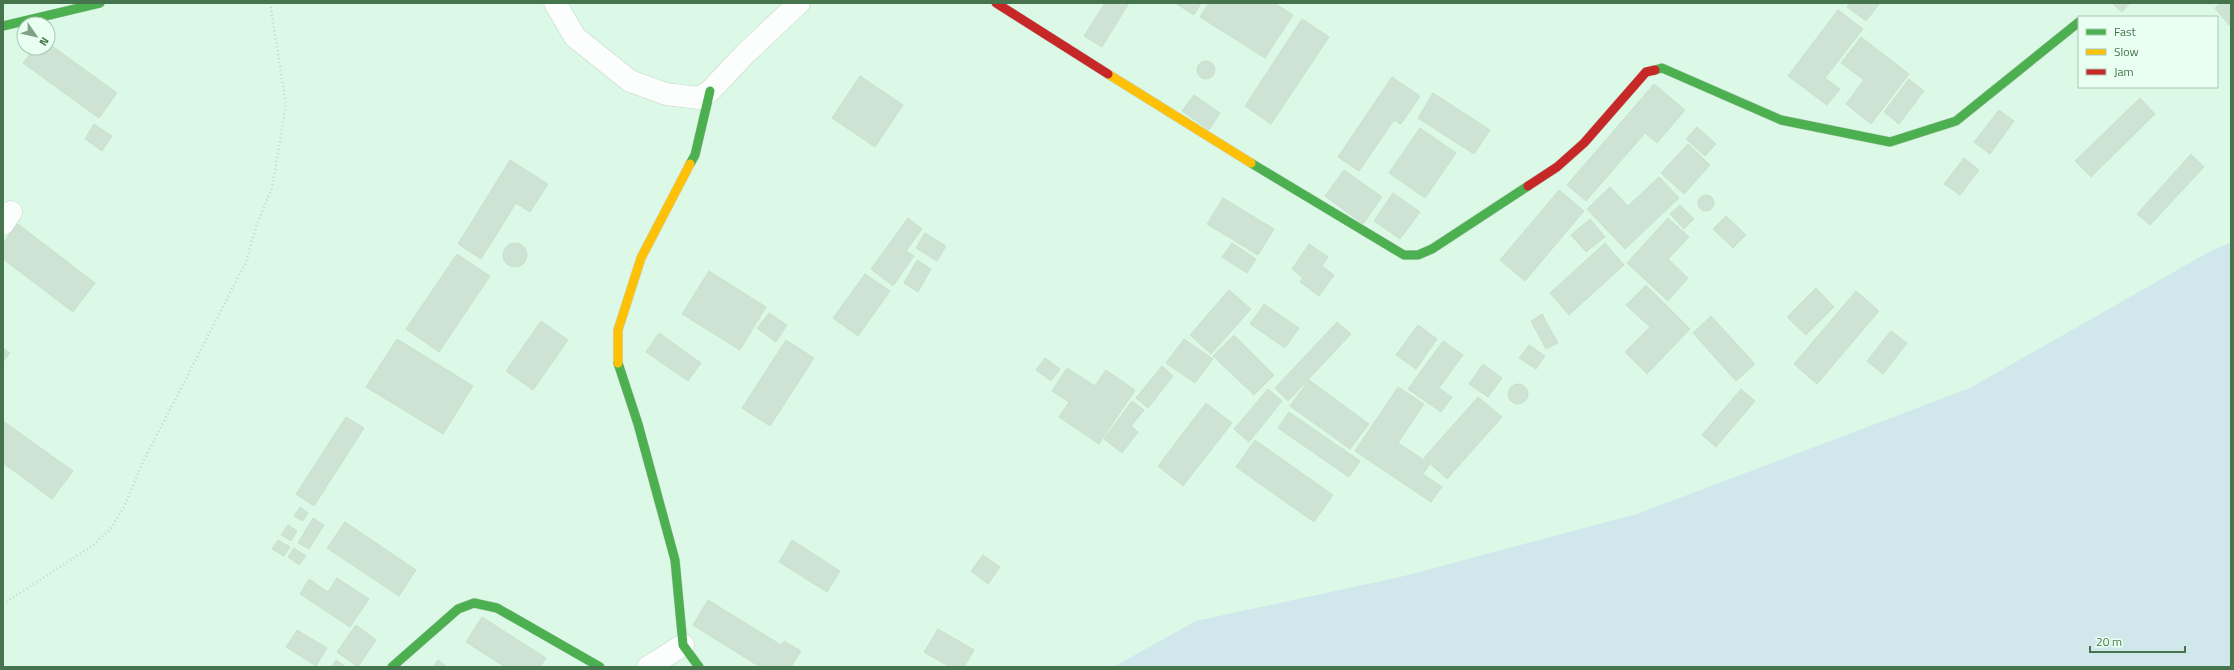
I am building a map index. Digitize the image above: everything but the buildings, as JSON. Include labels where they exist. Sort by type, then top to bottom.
[{"type":"street","points":[[3,26],[100,3]]},
{"type":"street","points":[[555,3],[575,38],[630,81],[666,94],[686,98],[699,98],[710,92],[746,53],[799,3]]},
{"type":"street","points":[[996,3],[1271,176],[1404,255],[1418,255],[1432,249],[1557,167],[1584,143],[1646,72],[1662,68],[1781,120],[1890,142],[1956,121],[2078,23]]},
{"type":"street","points":[[698,667],[683,645],[675,560],[638,424],[617,360],[618,330],[641,258],[695,155],[710,92]]},
{"type":"street","points":[[392,667],[458,609],[474,603],[497,608],[600,667]]},
{"type":"street","points":[[648,667],[683,645]]},
{"type":"path","points":[[3,604],[92,546],[111,528],[124,507],[142,464],[246,262],[257,224],[272,188],[286,105],[270,3]]},
{"type":"shaded area","points":[[3,3],[2231,3],[2231,667],[3,667]]},
{"type":"shaded area","points":[[2231,242],[2231,667],[1113,667],[1196,621],[1400,577],[1637,514],[1970,388],[2209,252]]},
{"type":"traffic: fast","points":[[3,26],[100,3]]},
{"type":"traffic: fast","points":[[1655,70],[1662,68],[1781,120],[1890,142],[1956,121],[2078,23]]},
{"type":"traffic: fast","points":[[690,164],[695,155],[710,91]]},
{"type":"traffic: fast","points":[[1251,163],[1404,255],[1418,255],[1432,249],[1528,186]]},
{"type":"traffic: fast","points":[[618,363],[638,424],[675,560],[683,645],[699,667]]},
{"type":"traffic: fast","points":[[392,667],[458,609],[474,603],[497,608],[600,667]]},
{"type":"traffic: slow","points":[[1108,74],[1251,163]]},
{"type":"traffic: slow","points":[[618,363],[618,330],[641,258],[690,164]]},
{"type":"traffic: jam","points":[[996,3],[1108,74]]},
{"type":"traffic: jam","points":[[1528,186],[1557,167],[1584,143],[1646,72],[1655,70]]}]
